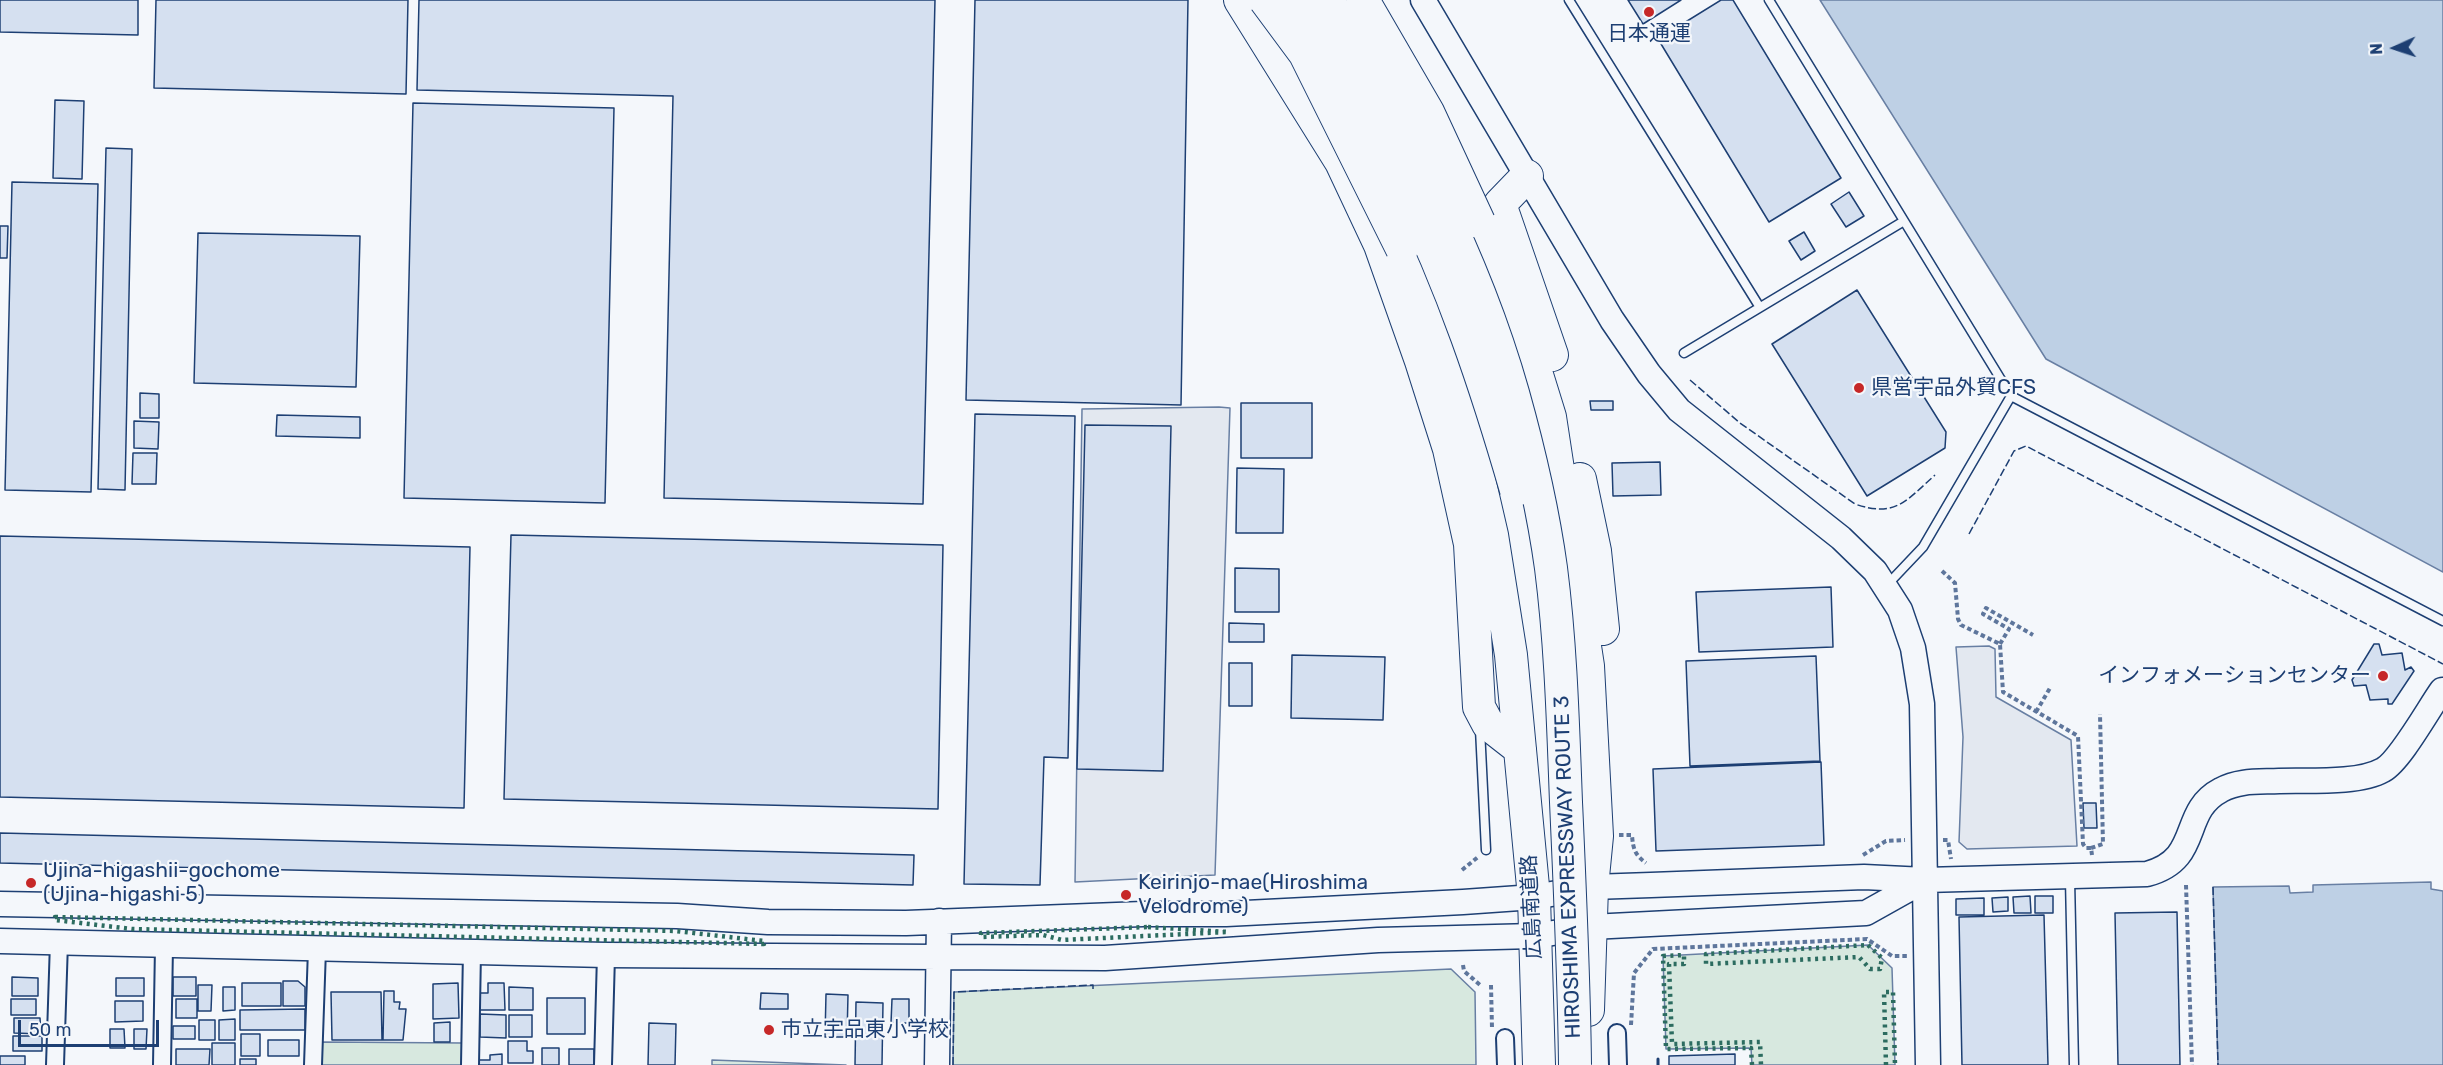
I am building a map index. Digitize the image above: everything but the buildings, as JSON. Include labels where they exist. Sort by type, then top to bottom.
[{"type":"highway","points":[[1240,0],[1341,162],[1380,246],[1449,449],[1470,544],[1479,707],[1488,724],[1520,749]]},
{"type":"highway","name":"広島南道路","points":[[1265,0],[1305,54],[1402,249],[1459,392],[1492,535],[1511,655],[1534,897],[1539,1065]]},
{"type":"highway","name":"HIROSHIMA EXPRESSWAY ROUTE 3","points":[[1294,0],[1353,94],[1404,187],[1450,289],[1488,391],[1516,490],[1560,669]]},
{"type":"highway","name":"HIROSHIMA EXPRESSWAY ROUTE 3","points":[[1328,0],[1372,73],[1456,232],[1490,321],[1513,393],[1534,479],[1551,567],[1560,669],[1575,1065]]},
{"type":"highway","points":[[1363,0],[1428,112],[1479,222],[1533,362],[1550,417],[1588,666],[1597,836],[1592,887],[1588,980],[1589,1065]]},
{"type":"highway","points":[[1527,176],[1500,204],[1559,374],[1595,551],[1613,712],[1593,750]]},
{"type":"street","points":[[1281,64],[1384,0]]},
{"type":"street","points":[[1423,0],[1612,320],[1649,374],[1679,411],[1840,538],[1875,571],[1900,610],[1913,648],[1922,704],[1928,1065]]},
{"type":"street","points":[[0,904],[665,915],[768,922],[906,923],[1143,914],[1226,914],[1534,897],[1592,887],[1864,877],[1925,880],[2147,874],[2167,869],[2185,847],[2200,810],[2219,790],[2238,783],[2352,778],[2383,771],[2396,758],[2442,690]]},
{"type":"street","points":[[0,941],[606,955],[1105,958],[1388,940],[1534,936],[1591,927],[1866,914],[1925,880]]},
{"type":"street","points":[[937,1065],[939,921]]},
{"type":"street","points":[[55,1065],[59,942]]},
{"type":"street","points":[[162,1065],[164,946]]},
{"type":"street","points":[[313,1065],[317,949]]},
{"type":"street","points":[[470,1065],[472,951]]},
{"type":"street","points":[[603,1065],[606,955]]},
{"type":"street","points":[[1617,1033],[1618,1065]]},
{"type":"street","points":[[1505,1038],[1506,1065]]},
{"type":"lane","points":[[1569,0],[1759,306]]},
{"type":"lane","points":[[1769,0],[2011,396],[2443,621]]},
{"type":"lane","points":[[1684,353],[1904,221]]},
{"type":"lane","points":[[1885,587],[1923,547],[2011,396]]},
{"type":"lane","points":[[1479,707],[1485,850]]},
{"type":"lane","points":[[2070,876],[2074,1065]]},
{"type":"path","points":[[1942,572],[1955,584],[1958,619],[1961,625],[2000,644]]},
{"type":"path","points":[[2033,635],[1986,608],[1983,614],[2009,629],[2000,644],[2003,692],[2078,736],[2083,844],[2086,848],[2103,844],[2100,714]]},
{"type":"path","points":[[2036,712],[2050,688]]},
{"type":"path","points":[[1615,835],[1632,835],[1637,856],[1650,866]]},
{"type":"path","points":[[1948,840],[1949,856],[1952,862]]},
{"type":"path","points":[[1851,856],[1863,855],[1886,841]]},
{"type":"path","points":[[2091,848],[2092,858]]},
{"type":"path","points":[[2186,885],[2192,1065]]},
{"type":"path","points":[[1634,978],[1634,973],[1653,949],[1867,939],[1893,956]]},
{"type":"path","points":[[1463,965],[1464,971],[1480,985]]},
{"type":"shaded area","points":[[1230,408],[1215,875],[1075,882],[1082,409]]},
{"type":"shaded area","points":[[1989,646],[1995,649],[1996,697],[2071,740],[2077,846],[1967,849],[1959,842],[1963,737],[1956,647]]},
{"type":"shaded area","points":[[1868,945],[1892,968],[1895,1065],[1752,1065],[1751,1048],[1666,1049],[1663,956]]},
{"type":"shaded area","points":[[1451,969],[1475,992],[1476,1065],[953,1065],[954,992]]},
{"type":"shaded area","points":[[322,1042],[463,1043],[463,1065],[321,1065]]},
{"type":"shaded area","points":[[712,1060],[846,1065],[712,1065]]},
{"type":"water","points":[[1820,0],[2443,0],[2443,572],[2046,359]]},
{"type":"water","points":[[2431,882],[2431,889],[2443,891],[2443,1065],[2218,1065],[2213,887],[2289,886],[2290,893],[2313,892],[2313,885]]},
{"type":"hedge","points":[[55,917],[676,931],[764,941],[764,944],[132,929],[55,920],[55,917]]},
{"type":"hedge","points":[[1148,927],[1228,932],[1062,940],[1043,935],[981,937],[981,933],[1148,927]]},
{"type":"hedge","points":[[1868,945],[1882,958],[1880,969],[1870,969],[1859,957],[1706,964],[1706,954],[1868,945]]},
{"type":"hedge","points":[[1752,1065],[1751,1048],[1666,1049],[1663,956],[1684,955],[1684,964],[1669,964],[1672,1044],[1760,1042],[1761,1065]]},
{"type":"hedge","points":[[1886,1065],[1884,992],[1893,992],[1895,1065]]},
{"type":"fence","points":[[1690,380],[1740,423],[1855,504],[1869,508],[1890,508],[1907,499],[1935,475]]},
{"type":"fence","points":[[1969,534],[2014,451],[2026,446],[2443,664]]},
{"type":"fence","points":[[2213,887],[2218,1065]]},
{"type":"fence","points":[[953,1065],[954,992],[1093,985],[1093,989]]},
{"type":"wall","points":[[1658,1059],[1658,1065]]},
{"type":"place","name":"日本通運","points":[[1649,12]]},
{"type":"place","name":"県営宇品外貿CFS","points":[[1859,388]]},
{"type":"place","name":"インフォメーションセンター","points":[[2383,676]]},
{"type":"place","name":"Ujina-higashii-gochome (Ujina-higashi 5)","points":[[31,883]]},
{"type":"place","name":"Keirinjo-mae(Hiroshima Velodrome)","points":[[1126,895]]},
{"type":"place","name":"市立宇品東小学校","points":[[769,1030]]}]
